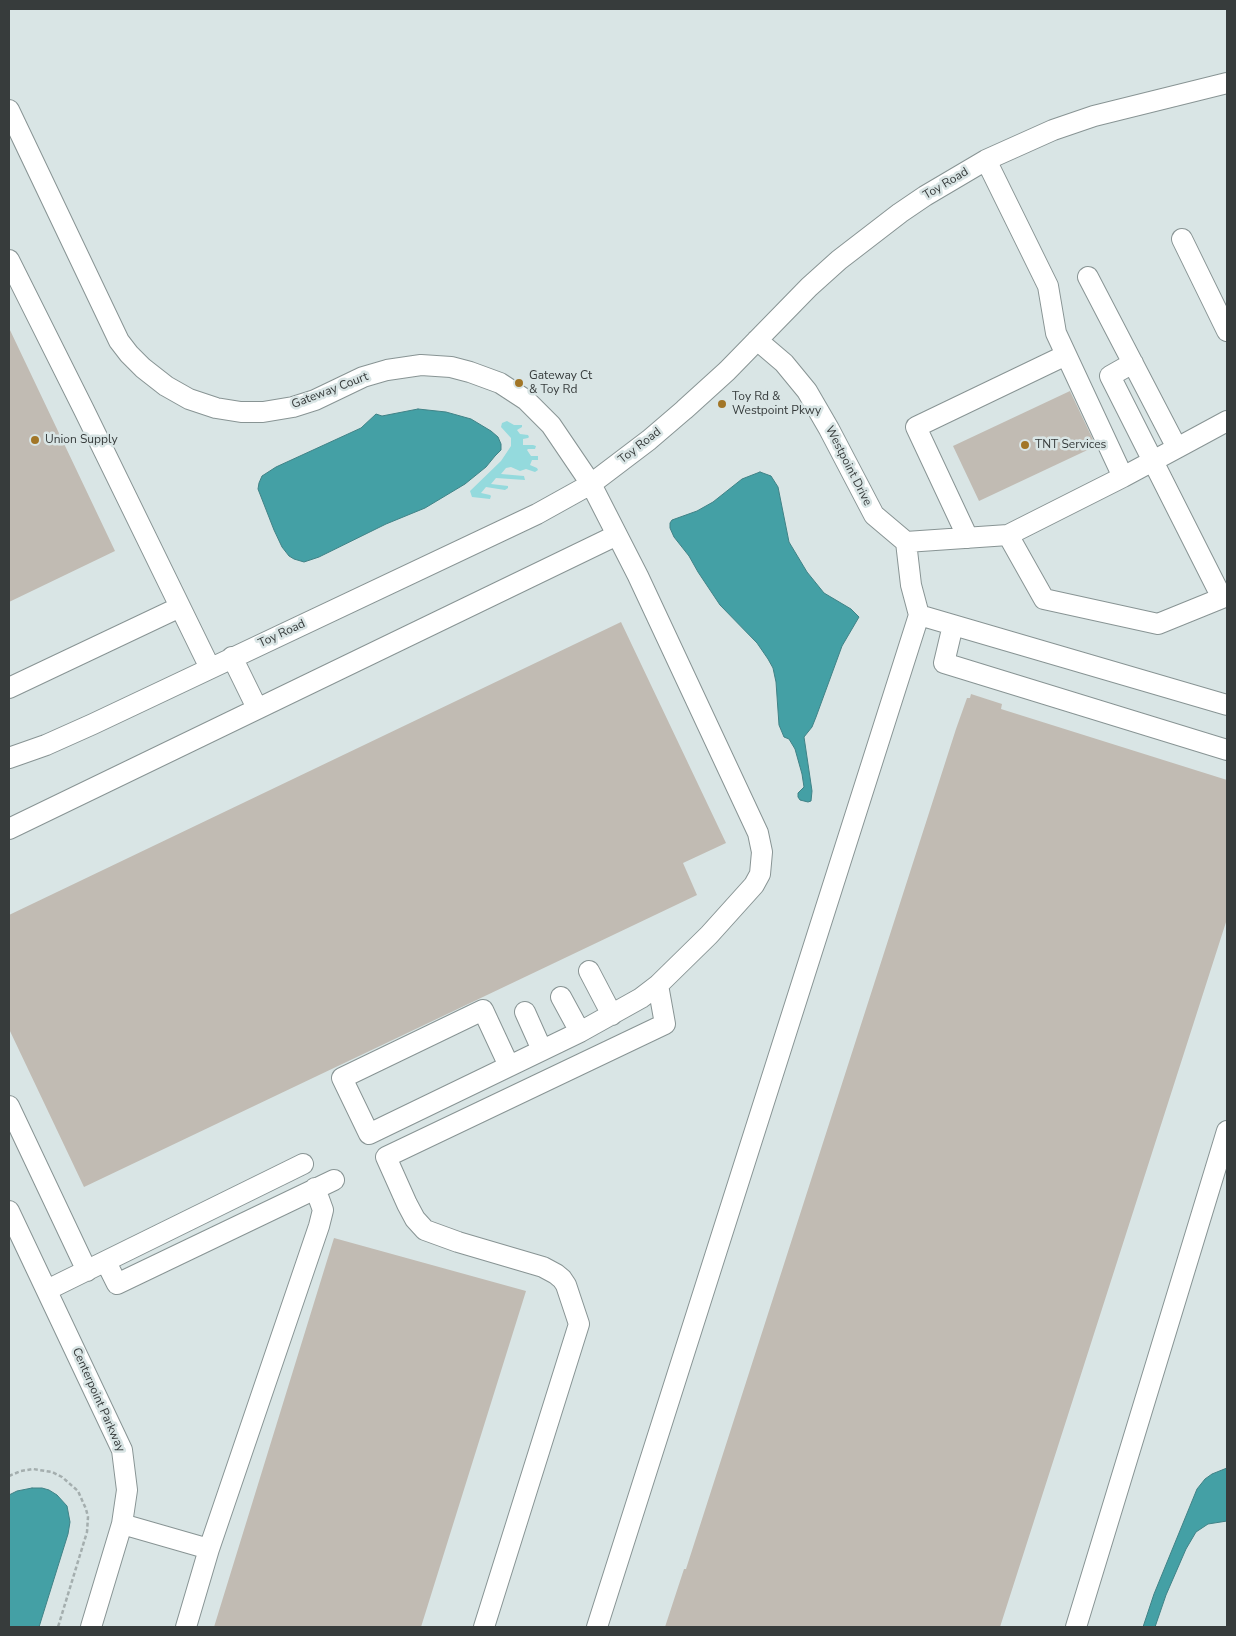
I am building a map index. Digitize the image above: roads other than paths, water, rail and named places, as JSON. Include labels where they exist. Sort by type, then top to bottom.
[{"type":"street","name":"Toy Road","points":[[9,758],[46,745],[86,727],[537,514],[591,484],[649,440],[684,410],[809,287],[873,232],[925,196],[986,160],[1053,130],[1094,116],[1227,83]]},
{"type":"street","name":"Gateway Court","points":[[9,110],[120,341],[129,354],[143,368],[166,386],[189,399],[216,408],[241,412],[263,412],[293,407],[315,400],[363,377],[386,370],[421,365],[451,367],[500,383],[526,400],[551,425],[591,484],[638,576],[758,833],[762,852],[760,874],[754,885],[709,935],[658,985],[641,998],[580,1032],[369,1134],[342,1078],[483,1010],[509,1066]]},
{"type":"street","points":[[986,160],[1048,286],[1056,333],[1123,477]]},
{"type":"street","points":[[1182,239],[1227,331]]},
{"type":"street","points":[[9,260],[210,668]]},
{"type":"street","points":[[1088,276],[1177,448]]},
{"type":"street","name":"Westpoint Drive","points":[[757,340],[784,364],[807,391],[874,515],[906,542]]},
{"type":"street","points":[[968,538],[916,427],[1066,355]]},
{"type":"street","points":[[1008,535],[1044,599],[1158,624],[1224,597],[1152,462],[1110,376],[1133,363]]},
{"type":"street","points":[[597,1627],[919,615],[911,585],[906,542],[1008,535],[1152,462],[1227,421]]},
{"type":"street","points":[[9,829],[617,535]]},
{"type":"street","points":[[9,688],[180,608]]},
{"type":"street","points":[[919,615],[1227,705]]},
{"type":"street","points":[[953,626],[944,663],[1227,750]]},
{"type":"street","points":[[232,658],[257,708]]},
{"type":"street","points":[[590,971],[612,1015]]},
{"type":"street","points":[[484,1627],[579,1324],[566,1285],[562,1278],[556,1274],[543,1267],[439,1236],[425,1230],[415,1219],[386,1157],[664,1024],[658,985]]},
{"type":"street","points":[[561,997],[580,1032]]},
{"type":"street","points":[[524,1012],[542,1050]]},
{"type":"street","points":[[441,1099],[452,1125]]},
{"type":"street","points":[[9,1106],[87,1271]]},
{"type":"street","points":[[1076,1627],[1227,1131]]},
{"type":"street","points":[[47,1290],[304,1164]]},
{"type":"street","points":[[106,1262],[116,1284],[334,1180]]},
{"type":"street","points":[[186,1627],[209,1549],[323,1210],[315,1188]]},
{"type":"street","name":"Centerpoint Parkway","points":[[9,1211],[122,1450],[127,1490],[122,1524],[91,1627]]},
{"type":"street","points":[[122,1524],[209,1549]]},
{"type":"place","name":"Gateway Ct & Toy Rd","points":[[519,383]]},
{"type":"place","name":"Toy Rd & Westpoint Pkwy","points":[[722,404]]},
{"type":"place","name":"Union Supply","points":[[35,440]]},
{"type":"place","name":"TNT Services","points":[[1025,445]]}]
